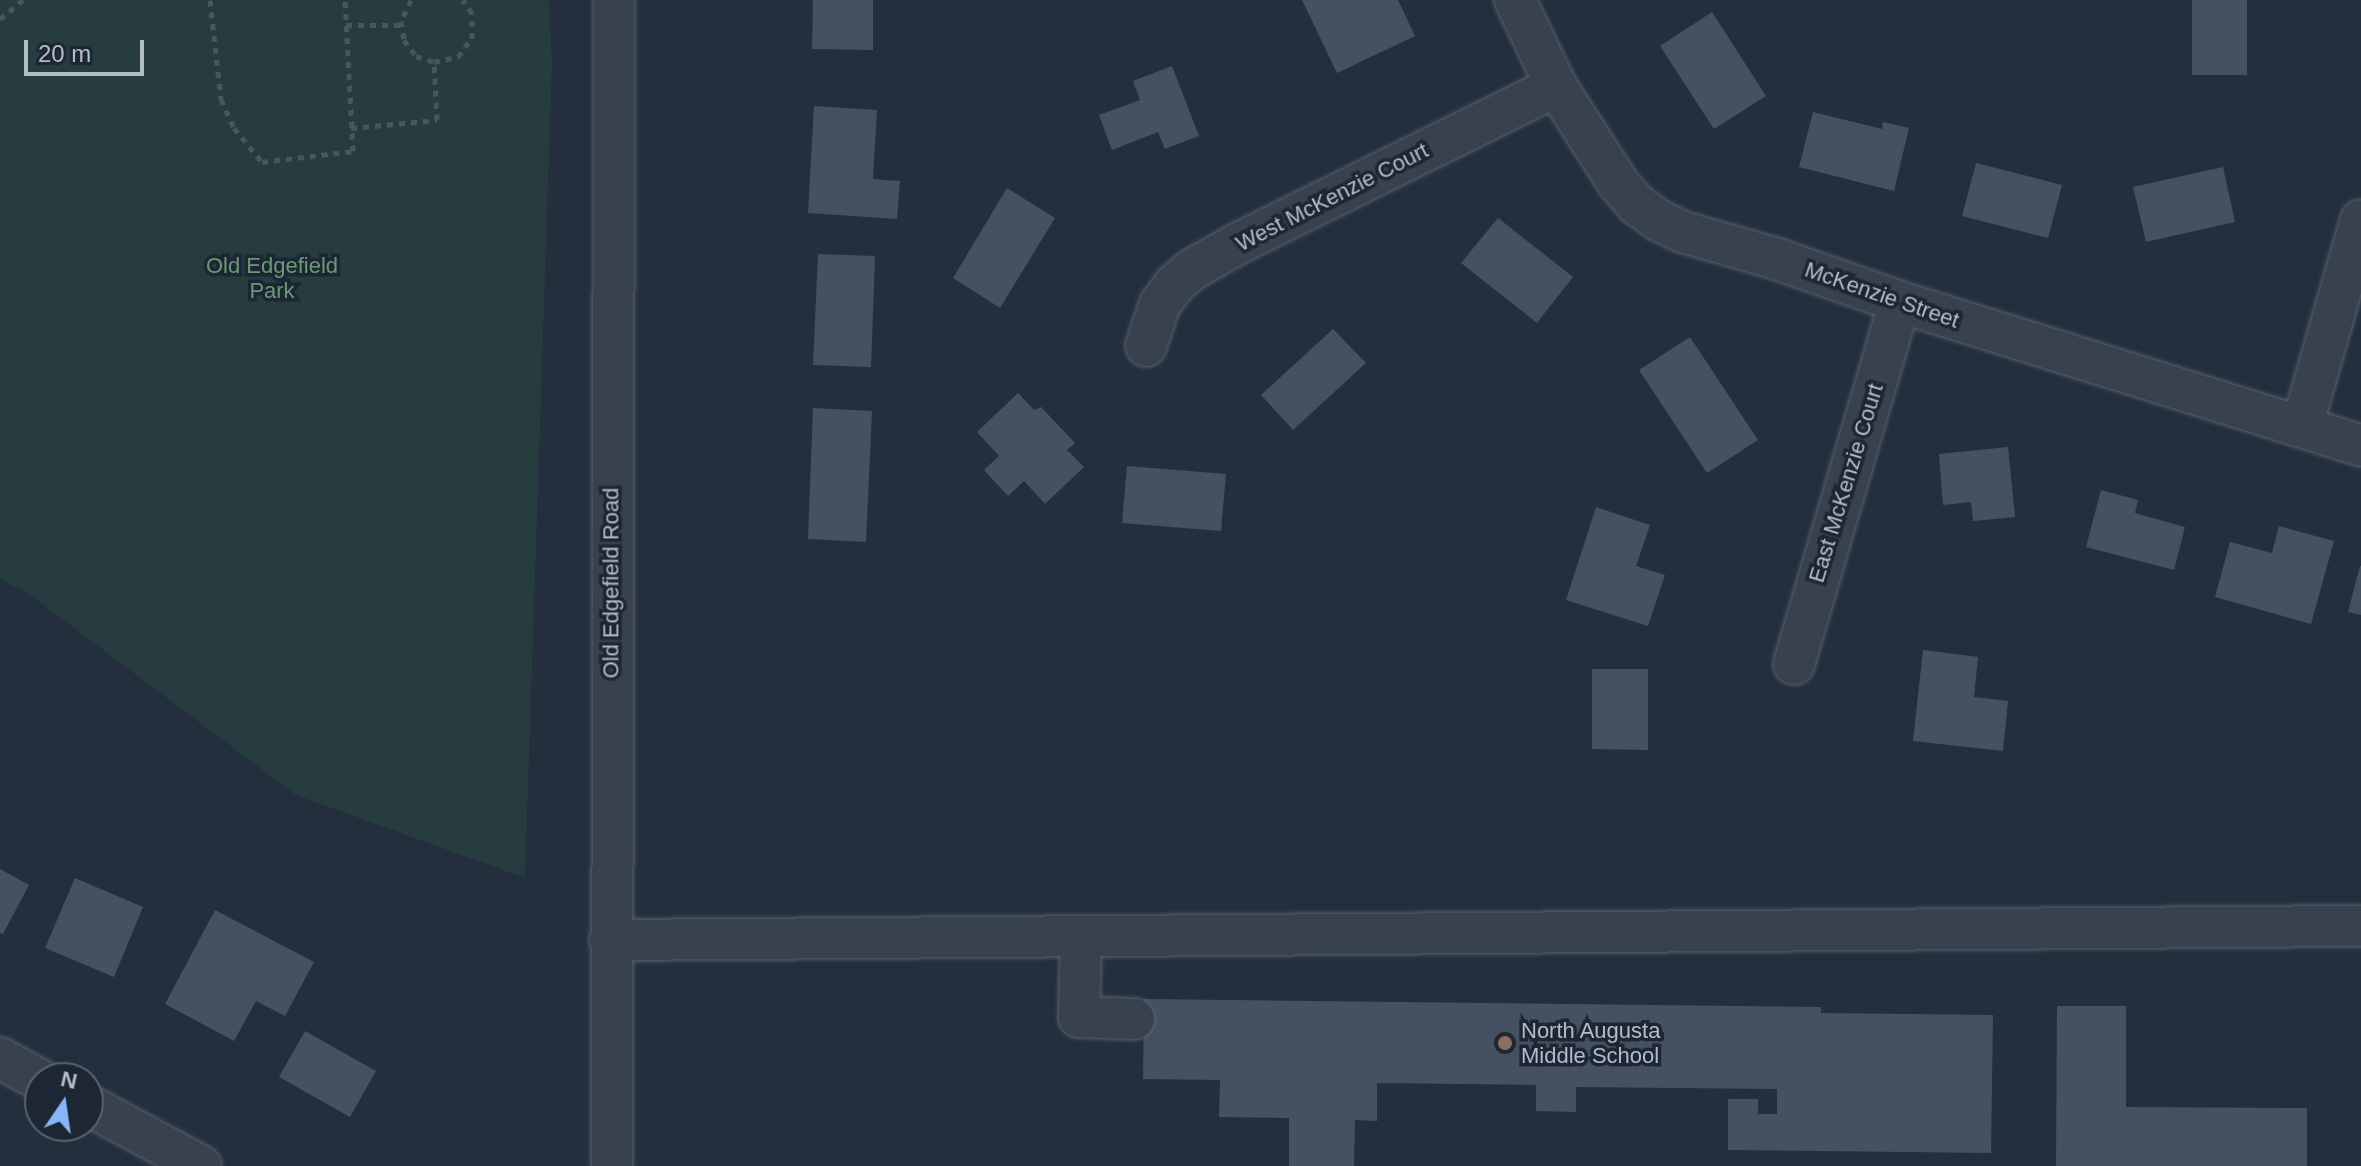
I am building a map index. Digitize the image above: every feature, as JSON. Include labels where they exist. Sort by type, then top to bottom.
[{"type":"street","name":"Old Edgefield Road","points":[[612,1166],[614,0]]},
{"type":"street","name":"McKenzie Street","points":[[1515,0],[1556,86],[1618,183],[1636,204],[1658,220],[1683,232],[1777,259],[1900,302],[2361,446]]},
{"type":"street","name":"West McKenzie Court","points":[[1146,346],[1160,304],[1175,284],[1193,269],[1239,243],[1556,86]]},
{"type":"street","points":[[2302,426],[2361,220]]},
{"type":"street","name":"East McKenzie Court","points":[[1794,664],[1900,302]]},
{"type":"street","points":[[610,940],[2361,926]]},
{"type":"street","points":[[1081,936],[1079,1017],[1134,1019]]},
{"type":"street","points":[[0,1058],[24,1071]]},
{"type":"street","points":[[104,1114],[201,1166]]},
{"type":"path","points":[[0,19],[23,0]]},
{"type":"path","points":[[210,0],[221,99],[234,128],[262,162],[353,151],[345,0]]},
{"type":"path","points":[[411,0],[404,11],[401,25],[409,49],[416,56],[434,62],[458,57],[472,38],[472,13],[463,0]]},
{"type":"path","points":[[346,25],[401,25]]},
{"type":"path","points":[[351,128],[437,120],[434,62]]},
{"type":"green space","name":"Old Edgefield Park","points":[[0,0],[549,0],[552,62],[525,878],[296,795],[29,594],[0,579]]},
{"type":"building","points":[[813,0],[873,0],[873,50],[812,49]]},
{"type":"building","points":[[1302,0],[1398,0],[1415,36],[1337,73]]},
{"type":"building","points":[[2192,0],[2247,0],[2247,75],[2192,75]]},
{"type":"building","points":[[1712,12],[1766,96],[1714,129],[1660,46]]},
{"type":"building","points":[[1172,66],[1199,136],[1165,149],[1158,132],[1112,150],[1099,115],[1140,100],[1133,81]]},
{"type":"building","points":[[814,106],[877,110],[873,179],[900,181],[897,219],[808,213]]},
{"type":"building","points":[[1813,112],[1882,129],[1883,122],[1909,128],[1894,191],[1799,167]]},
{"type":"building","points":[[1976,163],[2062,185],[2048,238],[1962,216]]},
{"type":"building","points":[[2223,167],[2235,222],[2146,242],[2133,187]]},
{"type":"building","points":[[1007,188],[1055,218],[1000,308],[953,278]]},
{"type":"building","points":[[1498,218],[1573,277],[1537,323],[1461,263]]},
{"type":"building","points":[[818,254],[875,256],[871,367],[813,365]]},
{"type":"building","points":[[1333,329],[1366,363],[1293,430],[1261,395]]},
{"type":"building","points":[[1690,337],[1758,440],[1707,473],[1639,370]]},
{"type":"building","points":[[1018,393],[1034,410],[1041,407],[1075,443],[1067,450],[1084,467],[1045,504],[1024,481],[1008,496],[984,470],[999,456],[977,432]]},
{"type":"building","points":[[813,408],[872,411],[866,542],[808,539]]},
{"type":"building","points":[[2008,447],[2015,517],[1973,521],[1971,502],[1943,505],[1939,454]]},
{"type":"building","points":[[1127,466],[1226,474],[1221,531],[1122,523]]},
{"type":"building","points":[[2101,490],[2138,500],[2135,513],[2185,527],[2174,570],[2086,547]]},
{"type":"building","points":[[1596,507],[1650,525],[1636,566],[1665,575],[1648,626],[1566,600]]},
{"type":"building","points":[[2279,526],[2334,541],[2311,624],[2215,597],[2230,542],[2272,553]]},
{"type":"building","points":[[2361,566],[2361,615],[2348,612]]},
{"type":"building","points":[[1923,650],[1978,657],[1974,697],[2008,701],[2003,751],[1913,741]]},
{"type":"building","points":[[1592,669],[1648,669],[1648,750],[1592,749]]},
{"type":"building","points":[[0,869],[29,885],[3,934],[0,933]]},
{"type":"building","points":[[75,878],[143,907],[114,977],[45,948]]},
{"type":"building","points":[[215,910],[314,962],[285,1016],[256,1001],[234,1041],[165,1004]]},
{"type":"building","points":[[1144,999],[1821,1007],[1821,1013],[1993,1015],[1991,1153],[1728,1150],[1728,1099],[1758,1099],[1758,1114],[1777,1114],[1777,1089],[1576,1087],[1576,1112],[1536,1111],[1536,1085],[1377,1083],[1377,1121],[1355,1120],[1354,1166],[1289,1166],[1289,1118],[1219,1117],[1220,1080],[1143,1079]]},
{"type":"building","points":[[2057,1006],[2126,1006],[2126,1107],[2307,1108],[2307,1166],[2056,1166]]},
{"type":"building","points":[[305,1031],[376,1071],[350,1117],[279,1077]]},
{"type":"place","name":"North Augusta Middle School","points":[[1505,1043]]}]
